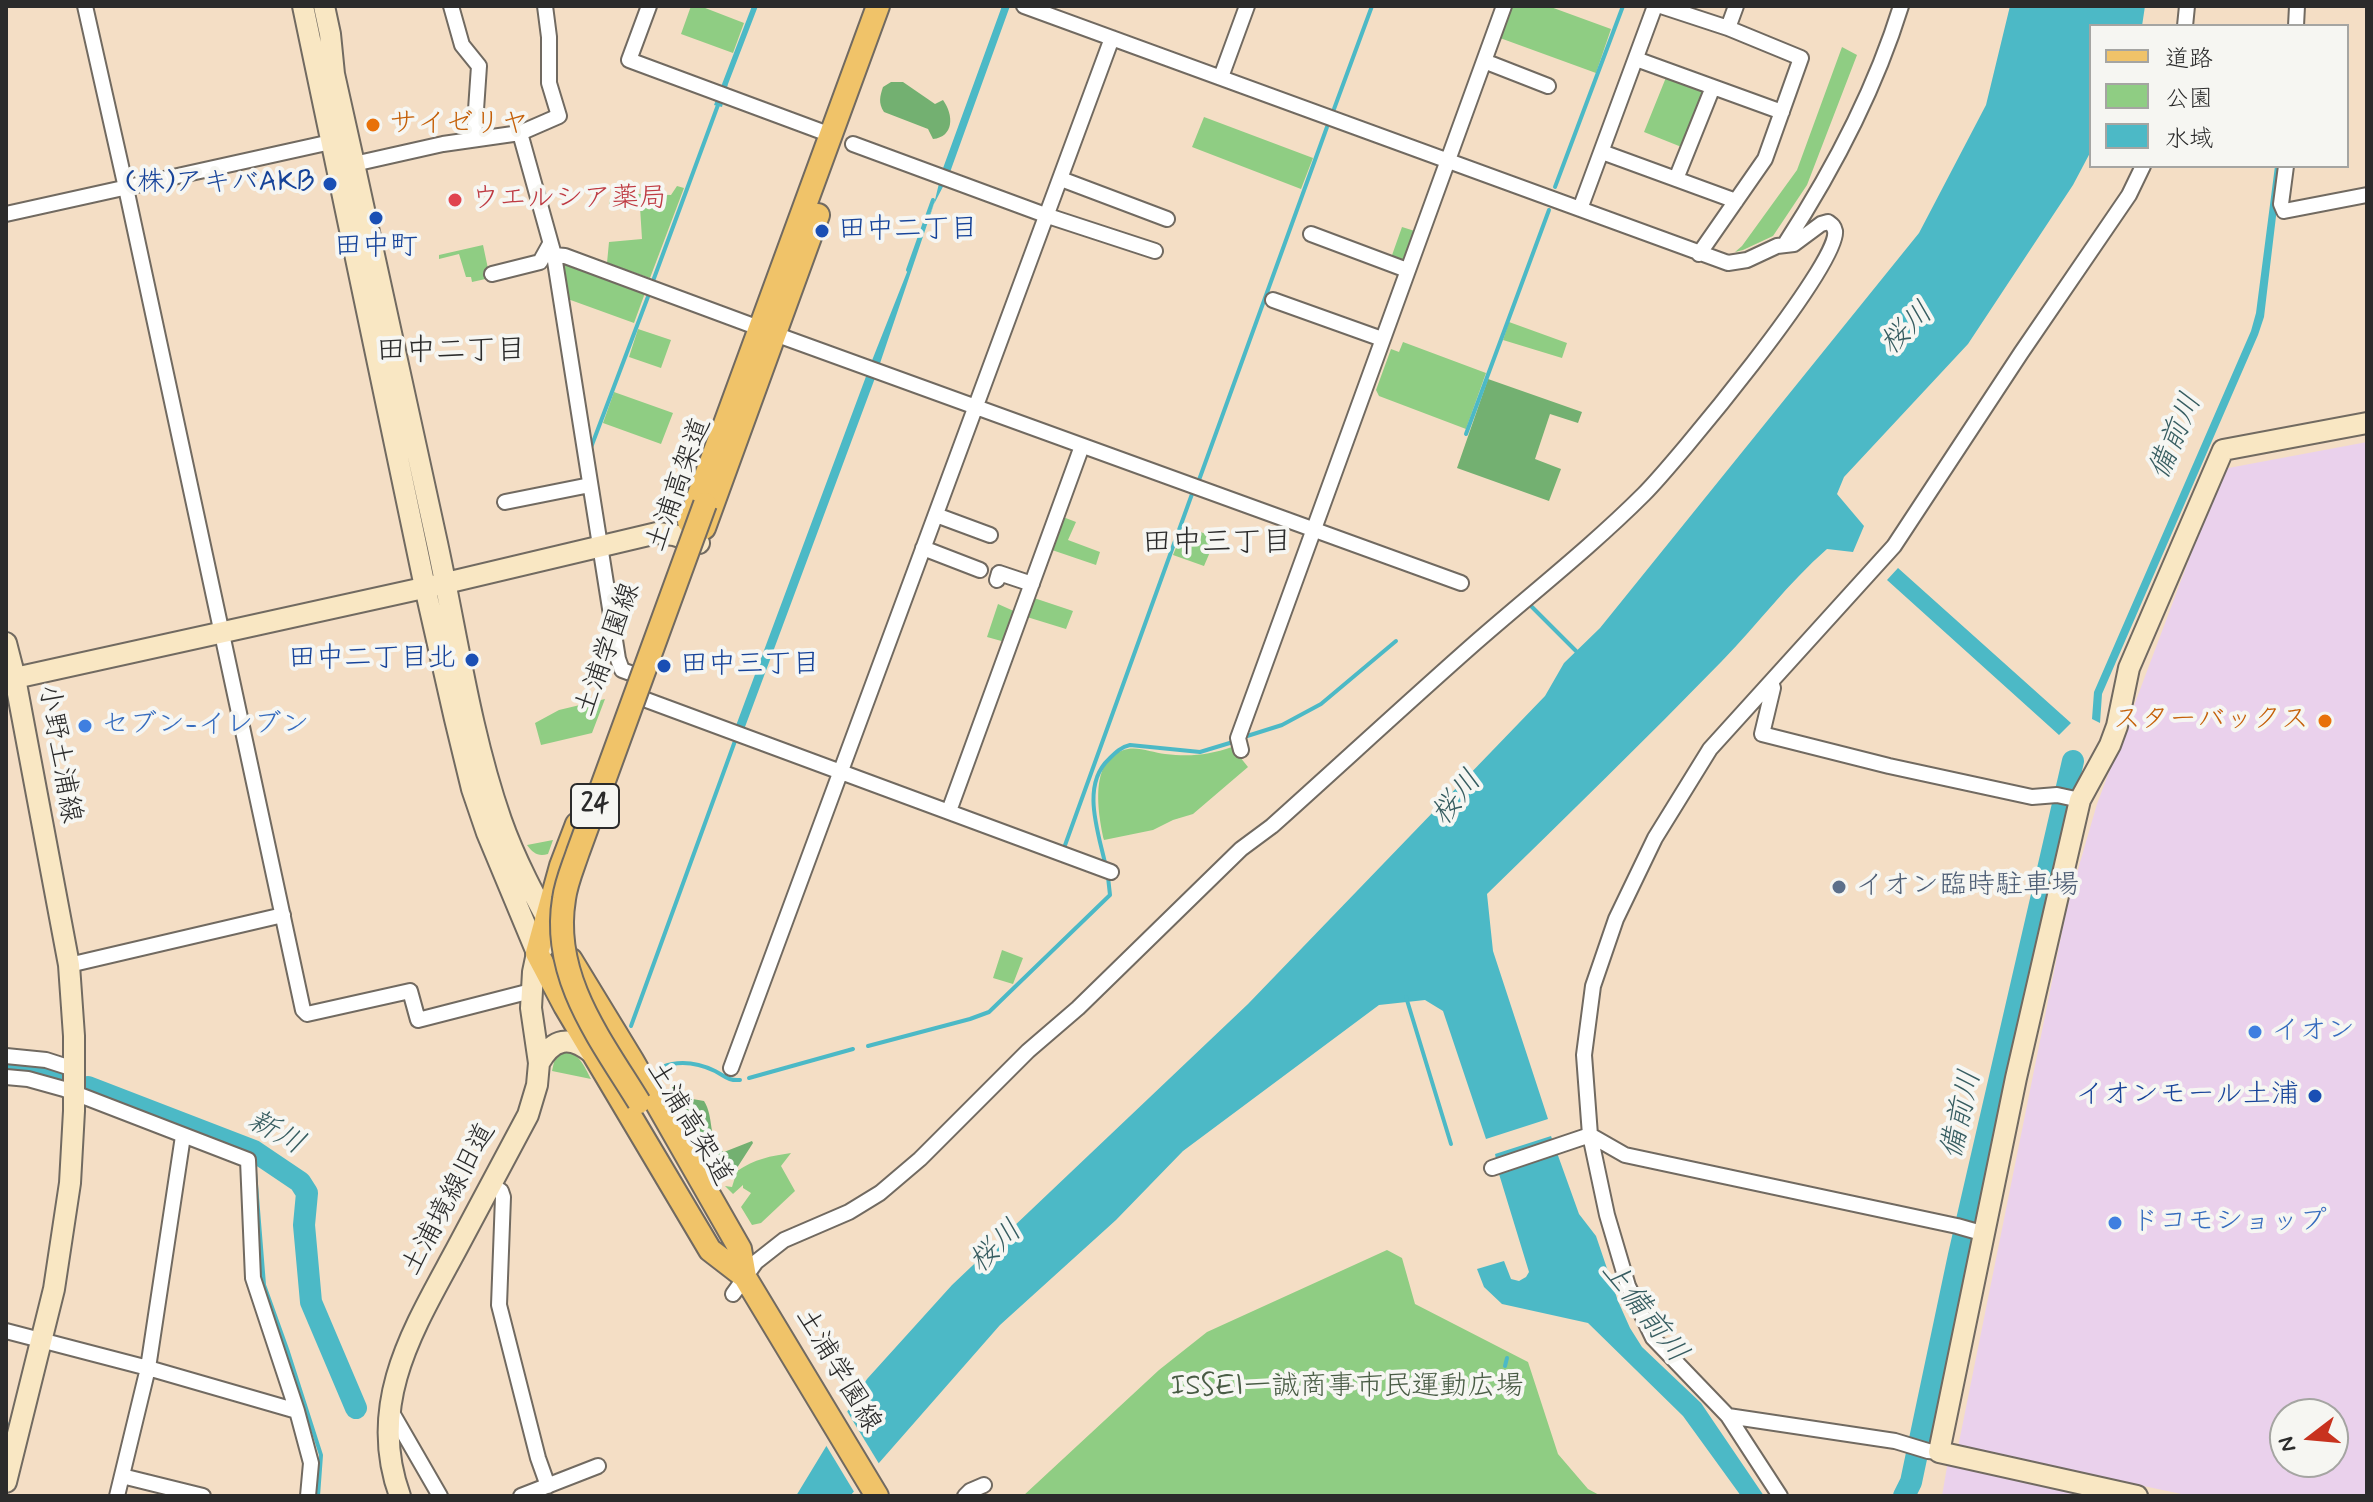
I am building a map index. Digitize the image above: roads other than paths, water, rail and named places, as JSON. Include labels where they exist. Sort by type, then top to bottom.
[{"type":"main road","name":"土浦学園線","points":[[877,1496],[744,1287],[710,1250],[592,1053],[537,953],[551,926],[641,698],[691,540],[878,6]]},
{"type":"main road","name":"土浦高架道","points":[[744,1287],[573,986],[561,940],[564,896],[886,6]]},
{"type":"main road","name":"土浦学園線","points":[[744,1287],[740,1249],[551,926],[561,866],[633,674],[691,540],[894,6]]},
{"type":"street","points":[[85,6],[303,1010],[307,1014],[410,991],[418,1020],[531,991]]},
{"type":"street","points":[[303,6],[340,140],[446,583],[489,783],[502,824],[551,926]]},
{"type":"street","points":[[324,6],[330,34],[340,140]]},
{"type":"street","points":[[451,6],[462,45],[479,66],[474,139]]},
{"type":"street","points":[[346,166],[443,144],[520,133],[559,116],[549,83],[545,6]]},
{"type":"street","points":[[649,6],[629,60],[831,135]]},
{"type":"street","points":[[744,1287],[756,1262],[784,1240],[849,1212],[880,1193],[910,1168],[1241,849],[1304,798],[1645,493],[1790,314],[1819,272],[1833,246],[1836,233],[1828,222],[1794,244],[1785,244],[1747,260],[1728,263],[1024,6]]},
{"type":"street","points":[[1221,77],[1247,6]]},
{"type":"street","points":[[1241,750],[1238,738],[1504,6]]},
{"type":"street","points":[[1580,209],[1655,6]]},
{"type":"street","points":[[1661,6],[1728,28],[1801,58],[1765,159],[1699,254]]},
{"type":"street","points":[[1728,28],[1736,6]]},
{"type":"street","points":[[1785,244],[1814,199],[1872,86],[1901,6]]},
{"type":"street","points":[[731,1068],[1112,38]]},
{"type":"street","points":[[1636,59],[1782,112]]},
{"type":"street","points":[[1484,61],[1548,86]]},
{"type":"street","points":[[1676,179],[1713,87]]},
{"type":"street","points":[[520,133],[552,250],[618,659],[622,670],[633,674]]},
{"type":"street","points":[[6,214],[340,140]]},
{"type":"street","points":[[853,144],[1048,216],[1155,251]]},
{"type":"street","points":[[1602,152],[1736,201]]},
{"type":"street","points":[[346,166],[425,587],[472,789],[537,953]]},
{"type":"street","points":[[1780,1496],[1728,1416],[1653,1338],[1628,1286],[1607,1215],[1590,1135],[1584,1055],[1593,986],[1616,919],[1655,838],[1710,749],[1894,546],[2129,195],[2142,168]]},
{"type":"street","points":[[2286,168],[2281,204],[2284,211],[2367,195]]},
{"type":"street","points":[[1061,179],[1167,219]]},
{"type":"street","points":[[1311,234],[1407,270]]},
{"type":"street","points":[[492,274],[540,262],[552,250]]},
{"type":"street","points":[[552,250],[751,325]]},
{"type":"street","points":[[1273,300],[1382,339]]},
{"type":"street","points":[[783,337],[1461,583]]},
{"type":"street","points":[[1933,1452],[1978,1232],[2016,1078],[2069,798],[2110,745],[2129,668],[2223,450],[2367,423]]},
{"type":"street","points":[[949,811],[1082,446]]},
{"type":"street","points":[[505,502],[590,485]]},
{"type":"street","points":[[936,515],[990,535]]},
{"type":"street","name":"小野土浦線","points":[[6,1482],[54,1289],[70,1183],[74,1092],[69,965],[10,679],[657,533],[691,540]]},
{"type":"street","points":[[923,548],[980,570]]},
{"type":"street","points":[[997,580],[999,573],[1032,584]]},
{"type":"street","points":[[6,643],[10,679]]},
{"type":"street","points":[[1771,682],[1773,688],[1762,734],[2032,797],[2069,798]]},
{"type":"street","points":[[641,698],[1111,872]]},
{"type":"street","points":[[69,965],[283,915]]},
{"type":"street","name":"土浦境線旧道","points":[[400,1496],[390,1460],[393,1383],[422,1311],[528,1115],[537,1085],[539,1063],[531,991],[537,953]]},
{"type":"street","points":[[539,1063],[546,1051],[562,1042],[583,1045],[592,1053]]},
{"type":"street","points":[[6,1056],[46,1060],[74,1069]]},
{"type":"street","points":[[6,1077],[28,1079],[74,1092],[248,1160],[253,1278],[311,1463],[308,1496]]},
{"type":"street","points":[[1492,1168],[1590,1135],[1625,1155],[1978,1232]]},
{"type":"street","points":[[117,1496],[148,1368],[183,1136]]},
{"type":"street","points":[[490,1185],[501,1191],[503,1197],[499,1305],[548,1486]]},
{"type":"street","points":[[6,1331],[297,1411]]},
{"type":"street","points":[[391,1411],[440,1496]]},
{"type":"street","points":[[1728,1416],[1895,1441],[2137,1496]]},
{"type":"street","points":[[521,1496],[598,1466]]},
{"type":"street","points":[[122,1476],[203,1496]]},
{"type":"street","points":[[965,1496],[984,1485],[978,1496]]},
{"type":"water","points":[[752,6],[758,6],[722,107],[714,105]]},
{"type":"water","points":[[1002,6],[1010,6],[949,175],[934,204],[942,171]]},
{"type":"water","name":"桜川","points":[[2010,6],[2145,6],[2142,24],[2089,24],[2089,155],[2073,185],[1968,344],[1844,477],[1837,494],[1864,526],[1853,552],[1827,549],[1813,562],[1693,691],[1487,894],[1493,951],[1548,1119],[1486,1139],[1443,1011],[1425,1000],[1379,1005],[1183,1151],[1116,1220],[1000,1325],[850,1496],[796,1496],[867,1379],[952,1285],[1248,1004],[1545,696],[1564,663],[1600,628],[1919,233],[1986,105]]},
{"type":"water","points":[[2275,168],[2282,168],[2264,317],[2102,694],[2100,723],[2092,719],[2094,692],[2251,331]]},
{"type":"water","points":[[934,204],[875,378],[739,743],[731,739],[871,363]]},
{"type":"water","points":[[1898,568],[2071,723],[2059,735],[1887,580]]},
{"type":"water","points":[[1551,1136],[1579,1214],[1596,1236],[1630,1328],[1642,1347],[1701,1403],[1764,1496],[1741,1496],[1683,1416],[1588,1323],[1502,1304],[1484,1287],[1477,1269],[1504,1261],[1511,1279],[1519,1281],[1529,1272],[1495,1154]]},
{"type":"waterway","points":[[1334,109],[1372,6]]},
{"type":"waterway","points":[[1555,187],[1623,6]]},
{"type":"waterway","points":[[653,281],[718,105]]},
{"type":"waterway","points":[[1199,480],[1327,127]]},
{"type":"waterway","points":[[908,270],[933,200]]},
{"type":"waterway","points":[[1466,434],[1549,210]]},
{"type":"waterway","points":[[590,450],[649,294]]},
{"type":"waterway","points":[[1064,848],[1192,494]]},
{"type":"waterway","points":[[1531,606],[1577,652]]},
{"type":"waterway","points":[[1244,737],[1282,725],[1321,704],[1396,641]]},
{"type":"waterway","points":[[631,1026],[735,741]]},
{"type":"waterway","points":[[1105,863],[1096,823],[1094,795],[1101,770],[1114,754],[1130,745],[1200,752],[1233,742]]},
{"type":"waterway","name":"備前川","points":[[1904,1496],[1911,1482],[1959,1255],[2073,761]]},
{"type":"waterway","points":[[868,1046],[989,1012],[1110,895],[1108,877]]},
{"type":"waterway","points":[[1406,997],[1451,1144]]},
{"type":"waterway","points":[[749,1078],[853,1049]]},
{"type":"waterway","points":[[662,1067],[696,1064],[729,1079],[740,1080]]},
{"type":"waterway","name":"新川","points":[[6,1065],[27,1067],[64,1078]]},
{"type":"waterway","name":"新川","points":[[88,1087],[254,1151],[300,1182],[307,1193],[304,1225],[311,1302],[356,1408]]},
{"type":"waterway","points":[[255,1172],[264,1285],[321,1455],[318,1496]]},
{"type":"waterway","points":[[1505,1366],[1507,1358]]},
{"type":"waterway","points":[[6,1437],[10,1424]]},
{"type":"place","name":"サイゼリヤ","points":[[373,125]]},
{"type":"place","name":"(株)アキバAKB","points":[[330,184]]},
{"type":"place","name":"ウエルシア薬局","points":[[455,200]]},
{"type":"place","name":"田中町","points":[[376,218]]},
{"type":"place","name":"田中二丁目","points":[[822,231]]},
{"type":"place","name":"田中二丁目北","points":[[472,660]]},
{"type":"place","name":"田中三丁目","points":[[664,666]]},
{"type":"place","name":"スターバックス","points":[[2325,721]]},
{"type":"place","name":"セブン-イレブン","points":[[85,726]]},
{"type":"place","name":"イオン臨時駐車場","points":[[1839,887]]},
{"type":"place","name":"イオン","points":[[2255,1032]]},
{"type":"place","name":"イオンモール土浦","points":[[2315,1096]]},
{"type":"place","name":"ドコモショップ","points":[[2115,1223]]},
{"type":"district","name":"田中二丁目","points":[[451,353]]},
{"type":"district","name":"田中三丁目","points":[[1217,545]]},
{"type":"water label","name":"上備前川","points":[[1643,1313]]},
{"type":"park label","name":"ISSEI一誠商事市民運動広場","points":[[1347,1388]]}]
